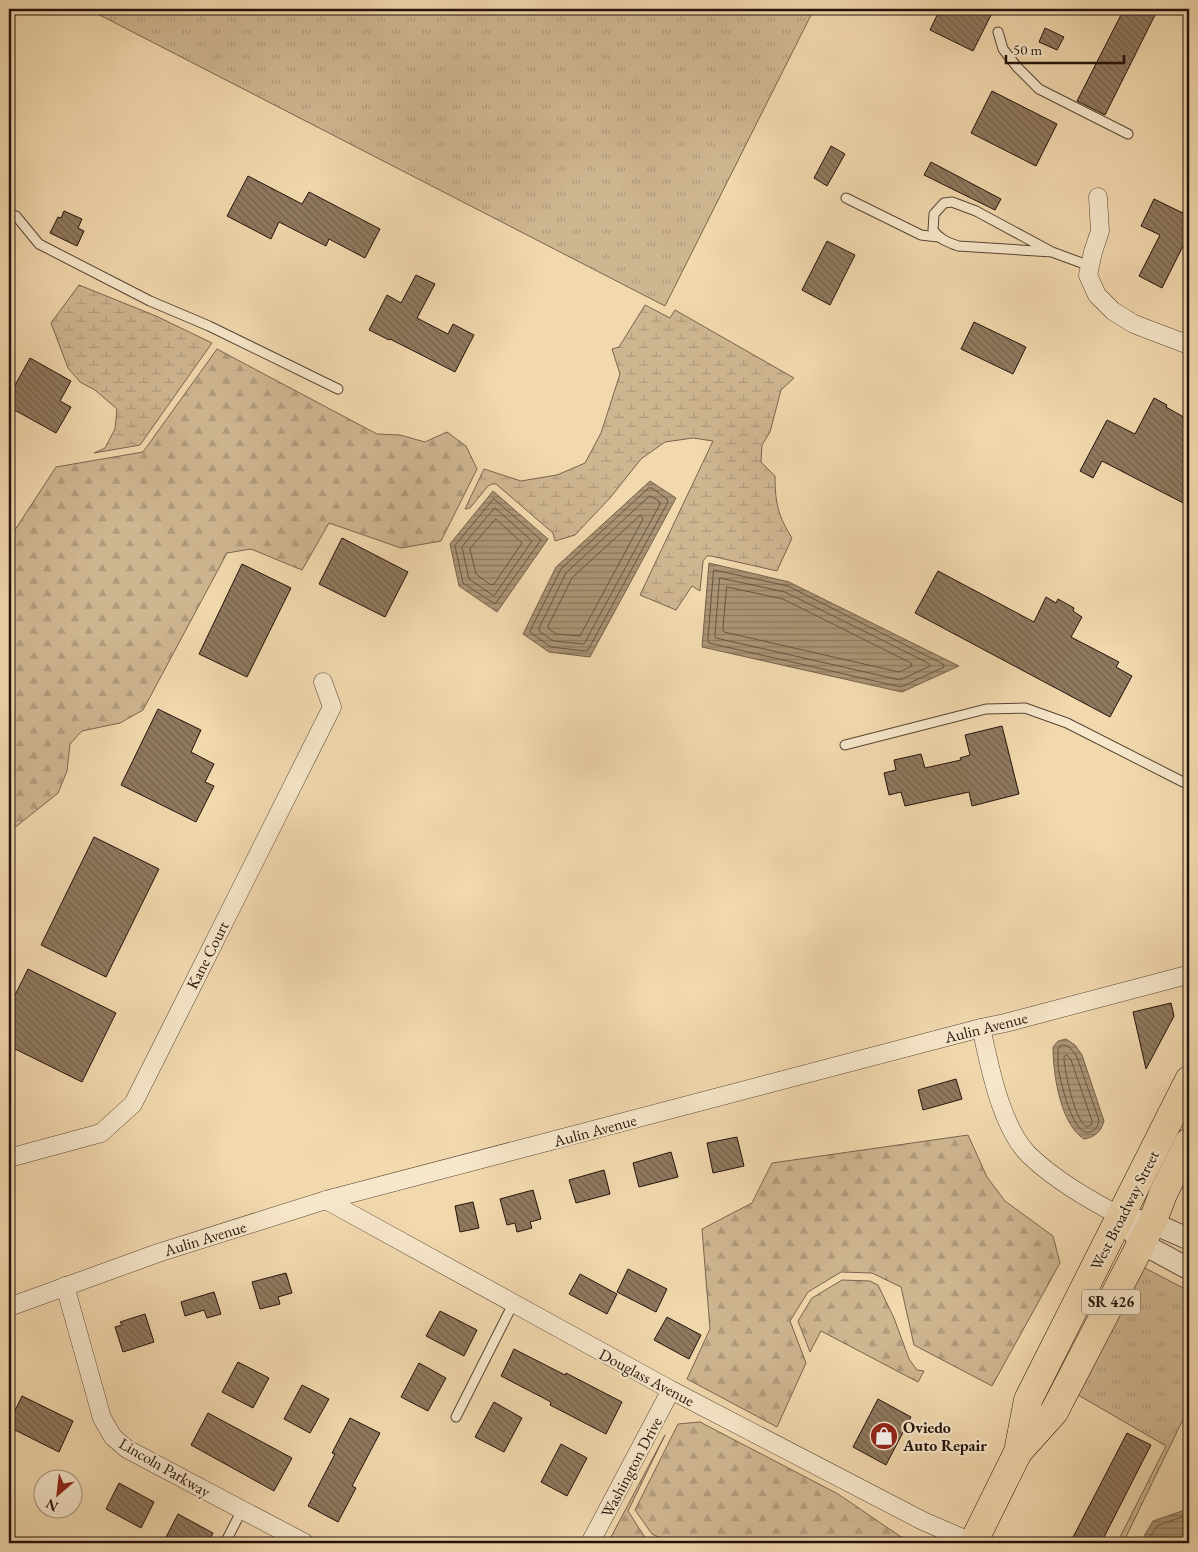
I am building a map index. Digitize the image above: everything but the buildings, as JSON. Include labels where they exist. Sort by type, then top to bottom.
[{"type":"main road","name":"West Broadway Street","points":[[973,1543],[1018,1452],[1028,1400],[1189,1080]]},
{"type":"main road","name":"West Broadway Street","points":[[1018,1452],[1054,1412],[1146,1233],[1189,1142]]},
{"type":"street","points":[[1098,197],[1100,231],[1088,275],[1097,295],[1114,311],[1134,324],[1189,345]]},
{"type":"street","name":"Kane Court","points":[[9,1158],[100,1133],[133,1104],[332,707],[323,682]]},
{"type":"street","name":"Aulin Avenue","points":[[9,1307],[163,1251],[326,1200],[1187,975]]},
{"type":"street","points":[[981,1028],[1001,1105],[1014,1133],[1028,1154],[1056,1177],[1146,1233],[1189,1269]]},
{"type":"street","name":"Douglass Avenue","points":[[326,1200],[671,1390],[922,1521],[973,1543]]},
{"type":"street","points":[[1146,1233],[1189,1238]]},
{"type":"street","name":"Lincoln Parkway","points":[[65,1286],[102,1418],[113,1438],[127,1449],[305,1543]]},
{"type":"street","name":"Washington Drive","points":[[590,1543],[671,1390]]},
{"type":"lane","points":[[998,32],[1003,49],[1017,67],[1039,88],[1128,134]]},
{"type":"lane","points":[[846,198],[920,235],[938,237],[958,246],[1038,253],[1052,252]]},
{"type":"lane","points":[[938,237],[933,230],[934,214],[944,202],[952,202],[976,211],[1052,252],[1090,266]]},
{"type":"lane","points":[[9,214],[16,216],[39,244],[150,301],[209,326],[338,389]]},
{"type":"lane","points":[[845,745],[986,709],[1025,708],[1067,723],[1189,785]]},
{"type":"lane","points":[[456,1417],[513,1304]]},
{"type":"lane","points":[[225,1543],[242,1510]]},
{"type":"green space","points":[[88,9],[814,9],[665,306]]},
{"type":"green space","points":[[79,285],[156,316],[212,343],[140,445],[94,453],[105,448],[115,429],[117,409],[95,390],[80,382],[68,368],[51,323]]},
{"type":"green space","points":[[645,305],[670,318],[675,310],[794,378],[781,390],[770,432],[762,445],[761,462],[775,476],[778,508],[783,523],[792,538],[777,571],[707,556],[703,561],[700,591],[692,586],[676,610],[640,595],[713,441],[693,438],[665,442],[641,459],[610,498],[575,535],[555,541],[553,533],[496,484],[488,486],[470,508],[465,509],[484,469],[521,481],[557,475],[585,463],[601,433],[620,374],[612,349],[619,347]]},
{"type":"green space","points":[[217,349],[377,434],[400,435],[425,442],[447,432],[466,446],[477,469],[441,541],[401,548],[329,523],[302,570],[251,549],[227,553],[143,710],[120,723],[82,731],[70,744],[67,771],[58,793],[9,834],[9,539],[56,467],[143,452]]},
{"type":"green space","points":[[968,1135],[987,1177],[1005,1201],[1053,1236],[1060,1263],[992,1386],[914,1345],[901,1287],[872,1273],[841,1272],[808,1292],[790,1321],[806,1363],[777,1427],[687,1379],[710,1329],[702,1229],[752,1203],[772,1163]]},
{"type":"green space","points":[[1139,1265],[1189,1291],[1189,1407],[1123,1543],[1117,1543],[1166,1446],[1073,1392]]},
{"type":"green space","points":[[842,1280],[870,1281],[878,1285],[894,1318],[909,1359],[917,1370],[924,1371],[918,1382],[821,1331],[810,1352],[798,1321],[812,1298]]},
{"type":"green space","points":[[700,1422],[838,1494],[910,1543],[671,1543],[652,1534],[635,1510],[678,1424]]},
{"type":"green space","points":[[665,1435],[628,1511],[646,1539],[654,1543],[624,1543],[611,1537]]},
{"type":"water","points":[[650,481],[676,498],[590,657],[549,652],[523,634],[556,567]]},
{"type":"water","points":[[493,491],[548,539],[497,612],[459,586],[450,544]]},
{"type":"water","points":[[709,563],[789,582],[959,666],[902,692],[702,647]]},
{"type":"water","points":[[1066,1039],[1075,1045],[1082,1055],[1104,1121],[1097,1133],[1084,1139],[1069,1122],[1056,1084],[1053,1047],[1058,1041]]},
{"type":"water","points":[[1188,1509],[1189,1543],[1140,1543],[1153,1521]]},
{"type":"place","name":"Oviedo Auto Repair","points":[[884,1436]]}]
